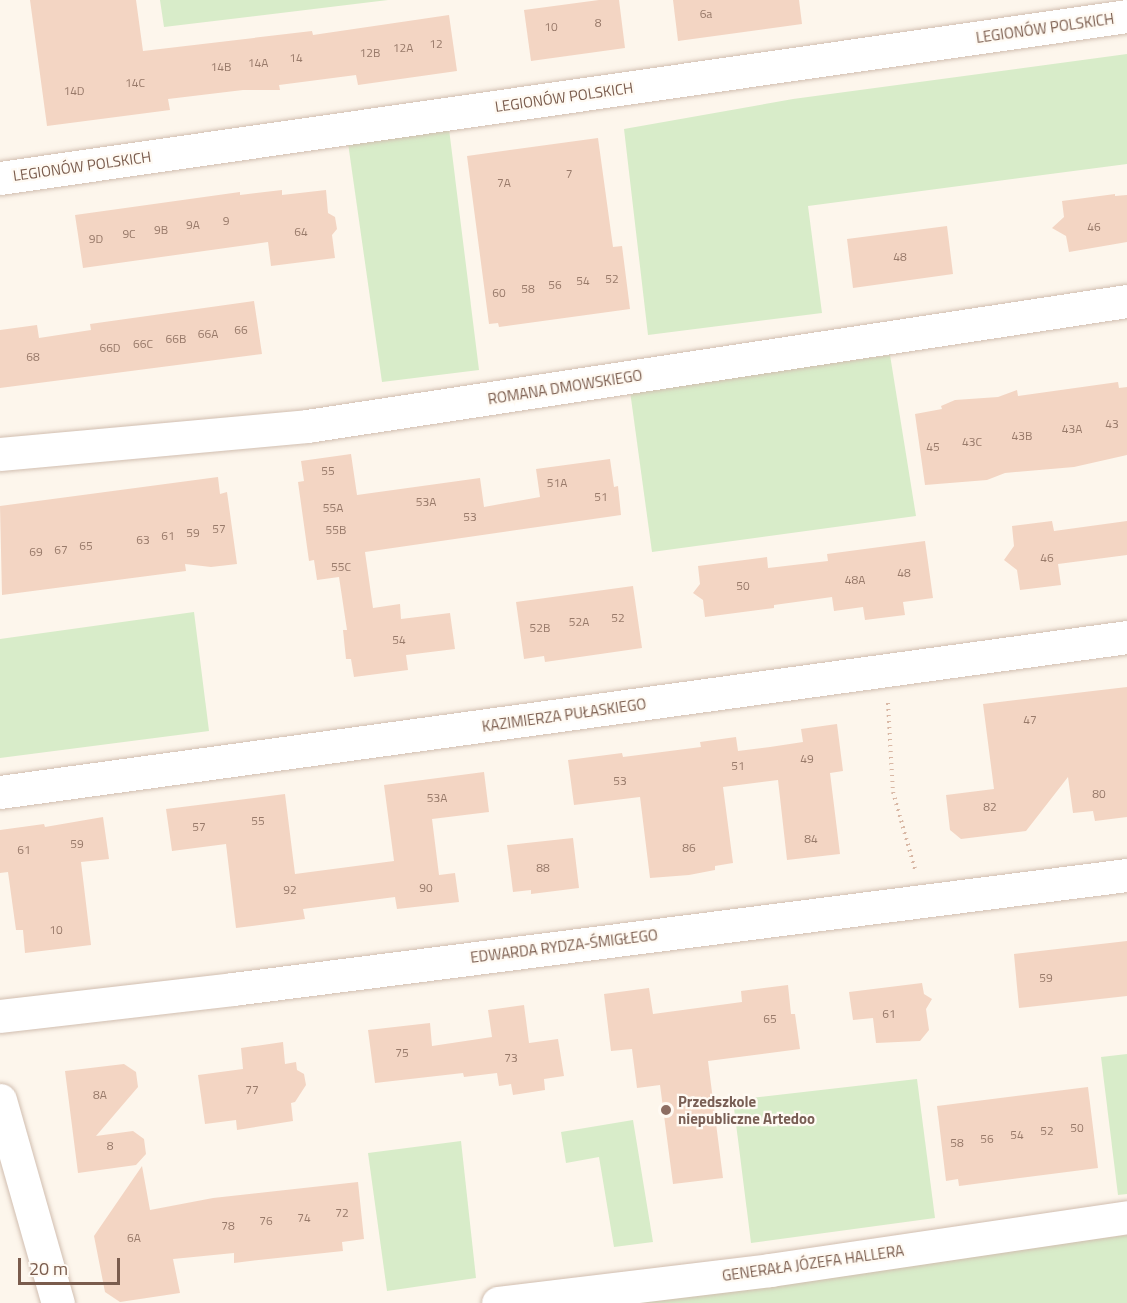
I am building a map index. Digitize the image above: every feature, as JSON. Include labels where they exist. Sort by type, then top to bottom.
[{"type":"street","name":"LEGIONÓW POLSKICH","points":[[0,178],[1127,16]]},
{"type":"street","name":"ROMANA DMOWSKIEGO","points":[[0,454],[307,426],[1127,301]]},
{"type":"street","name":"KAZIMIERZA PUŁASKIEGO","points":[[0,792],[1127,637]]},
{"type":"street","name":"EDWARDA RYDZA-ŚMIGŁEGO","points":[[0,1016],[233,989],[1127,875]]},
{"type":"street","points":[[0,1100],[58,1303]]},
{"type":"street","name":"GENERAŁA JÓZEFA HALLERA","points":[[498,1303],[770,1270],[1127,1217]]},
{"type":"path","points":[[887,671],[893,792],[905,840],[926,901]]},
{"type":"green space","points":[[160,0],[388,0],[164,27]]},
{"type":"green space","points":[[1127,54],[1127,164],[808,206],[822,313],[648,335],[624,129],[793,99]]},
{"type":"green space","points":[[449,129],[479,370],[382,382],[348,143]]},
{"type":"green space","points":[[890,355],[916,516],[652,552],[630,391]]},
{"type":"green space","points":[[194,612],[209,731],[0,758],[0,639]]},
{"type":"green space","points":[[1127,1054],[1127,1194],[1118,1195],[1101,1057]]},
{"type":"green space","points":[[917,1079],[935,1218],[751,1243],[733,1100]]},
{"type":"green space","points":[[633,1120],[653,1242],[614,1247],[599,1157],[566,1163],[561,1132]]},
{"type":"green space","points":[[461,1141],[476,1278],[387,1291],[368,1153]]},
{"type":"green space","points":[[1127,1235],[1127,1303],[616,1303],[1004,1251]]},
{"type":"building","points":[[30,0],[136,0],[143,51],[312,31],[313,35],[449,15],[457,71],[358,85],[356,75],[279,85],[280,90],[243,90],[168,99],[170,110],[47,126]]},
{"type":"building","points":[[599,0],[619,0],[625,48],[531,61],[524,10]]},
{"type":"building","points":[[673,0],[799,0],[802,24],[678,41]]},
{"type":"building","points":[[598,138],[613,247],[622,246],[630,309],[499,327],[498,323],[489,324],[467,156]]},
{"type":"building","points":[[282,190],[282,195],[326,190],[328,213],[335,217],[337,229],[332,235],[335,258],[271,266],[268,242],[83,268],[75,215],[240,192],[240,195]]},
{"type":"building","points":[[1115,194],[1115,196],[1127,195],[1127,242],[1069,252],[1066,236],[1052,228],[1064,217],[1062,201]]},
{"type":"building","points":[[947,226],[953,274],[853,288],[847,239]]},
{"type":"building","points":[[254,301],[262,354],[0,388],[0,330],[37,325],[39,338],[91,330],[90,324]]},
{"type":"building","points":[[1118,382],[1119,388],[1127,387],[1127,455],[1074,467],[1005,473],[987,480],[925,485],[915,414],[942,409],[941,406],[955,400],[998,397],[1017,390],[1018,396]]},
{"type":"building","points":[[351,454],[357,495],[480,478],[484,507],[540,497],[536,469],[610,459],[614,487],[618,486],[621,515],[365,552],[373,608],[400,604],[401,619],[450,613],[455,649],[406,655],[408,670],[354,677],[351,659],[346,659],[343,630],[347,630],[339,577],[317,580],[314,560],[309,561],[298,482],[304,481],[301,461]]},
{"type":"building","points":[[218,477],[220,494],[227,492],[237,564],[211,567],[185,564],[186,571],[2,595],[0,506]]},
{"type":"building","points":[[1052,521],[1054,531],[1127,521],[1127,555],[1058,564],[1061,585],[1020,590],[1017,570],[1004,560],[1014,546],[1012,526]]},
{"type":"building","points":[[925,541],[933,598],[903,602],[905,615],[865,620],[863,607],[834,611],[832,597],[774,605],[774,608],[705,617],[703,600],[693,593],[700,584],[698,566],[767,557],[768,568],[828,561],[827,554]]},
{"type":"building","points":[[633,586],[642,648],[545,662],[544,656],[524,659],[516,602]]},
{"type":"building","points":[[1127,687],[1127,817],[1095,821],[1093,811],[1073,813],[1068,777],[1026,831],[961,839],[950,830],[946,795],[994,789],[983,704]]},
{"type":"building","points":[[837,724],[843,771],[830,773],[840,854],[787,860],[778,780],[723,787],[733,863],[715,866],[715,870],[689,875],[650,878],[640,797],[574,805],[568,760],[622,753],[623,757],[701,747],[700,742],[736,737],[738,751],[770,747],[803,742],[801,729]]},
{"type":"building","points":[[484,772],[489,812],[432,819],[439,875],[455,873],[459,902],[397,909],[395,897],[303,909],[305,919],[236,928],[226,844],[172,851],[166,809],[285,794],[295,874],[394,861],[384,785]]},
{"type":"building","points":[[103,817],[109,859],[81,862],[91,945],[25,953],[23,930],[16,930],[8,872],[0,873],[0,830],[44,824],[45,827]]},
{"type":"building","points":[[573,838],[579,888],[531,894],[531,890],[513,892],[507,845]]},
{"type":"building","points":[[1127,941],[1127,996],[1019,1008],[1014,954]]},
{"type":"building","points":[[922,983],[924,994],[932,999],[926,1009],[929,1030],[920,1041],[876,1043],[873,1018],[853,1020],[849,992]]},
{"type":"building","points":[[788,985],[791,1014],[795,1014],[800,1049],[708,1061],[723,1178],[673,1184],[660,1085],[637,1088],[632,1049],[611,1051],[604,994],[649,988],[653,1014],[742,1002],[741,991]]},
{"type":"building","points":[[524,1005],[529,1043],[558,1039],[564,1076],[544,1079],[545,1090],[513,1095],[511,1084],[499,1086],[497,1073],[464,1077],[463,1073],[375,1083],[368,1030],[430,1023],[432,1046],[492,1037],[488,1010]]},
{"type":"building","points":[[283,1042],[285,1064],[296,1062],[297,1070],[304,1074],[306,1085],[295,1102],[291,1103],[293,1121],[237,1130],[236,1120],[205,1124],[198,1075],[243,1069],[241,1048]]},
{"type":"building","points":[[124,1064],[136,1072],[138,1087],[96,1136],[133,1131],[144,1139],[146,1154],[136,1165],[78,1173],[65,1071]]},
{"type":"building","points":[[1088,1087],[1098,1168],[959,1186],[958,1179],[946,1181],[937,1106]]},
{"type":"building","points":[[142,1166],[150,1210],[213,1198],[358,1182],[364,1239],[342,1242],[343,1251],[234,1263],[234,1253],[173,1259],[180,1293],[120,1302],[105,1292],[94,1236]]},
{"type":"place","name":"Przedszkole niepubliczne Artedoo","points":[[666,1110]]}]
